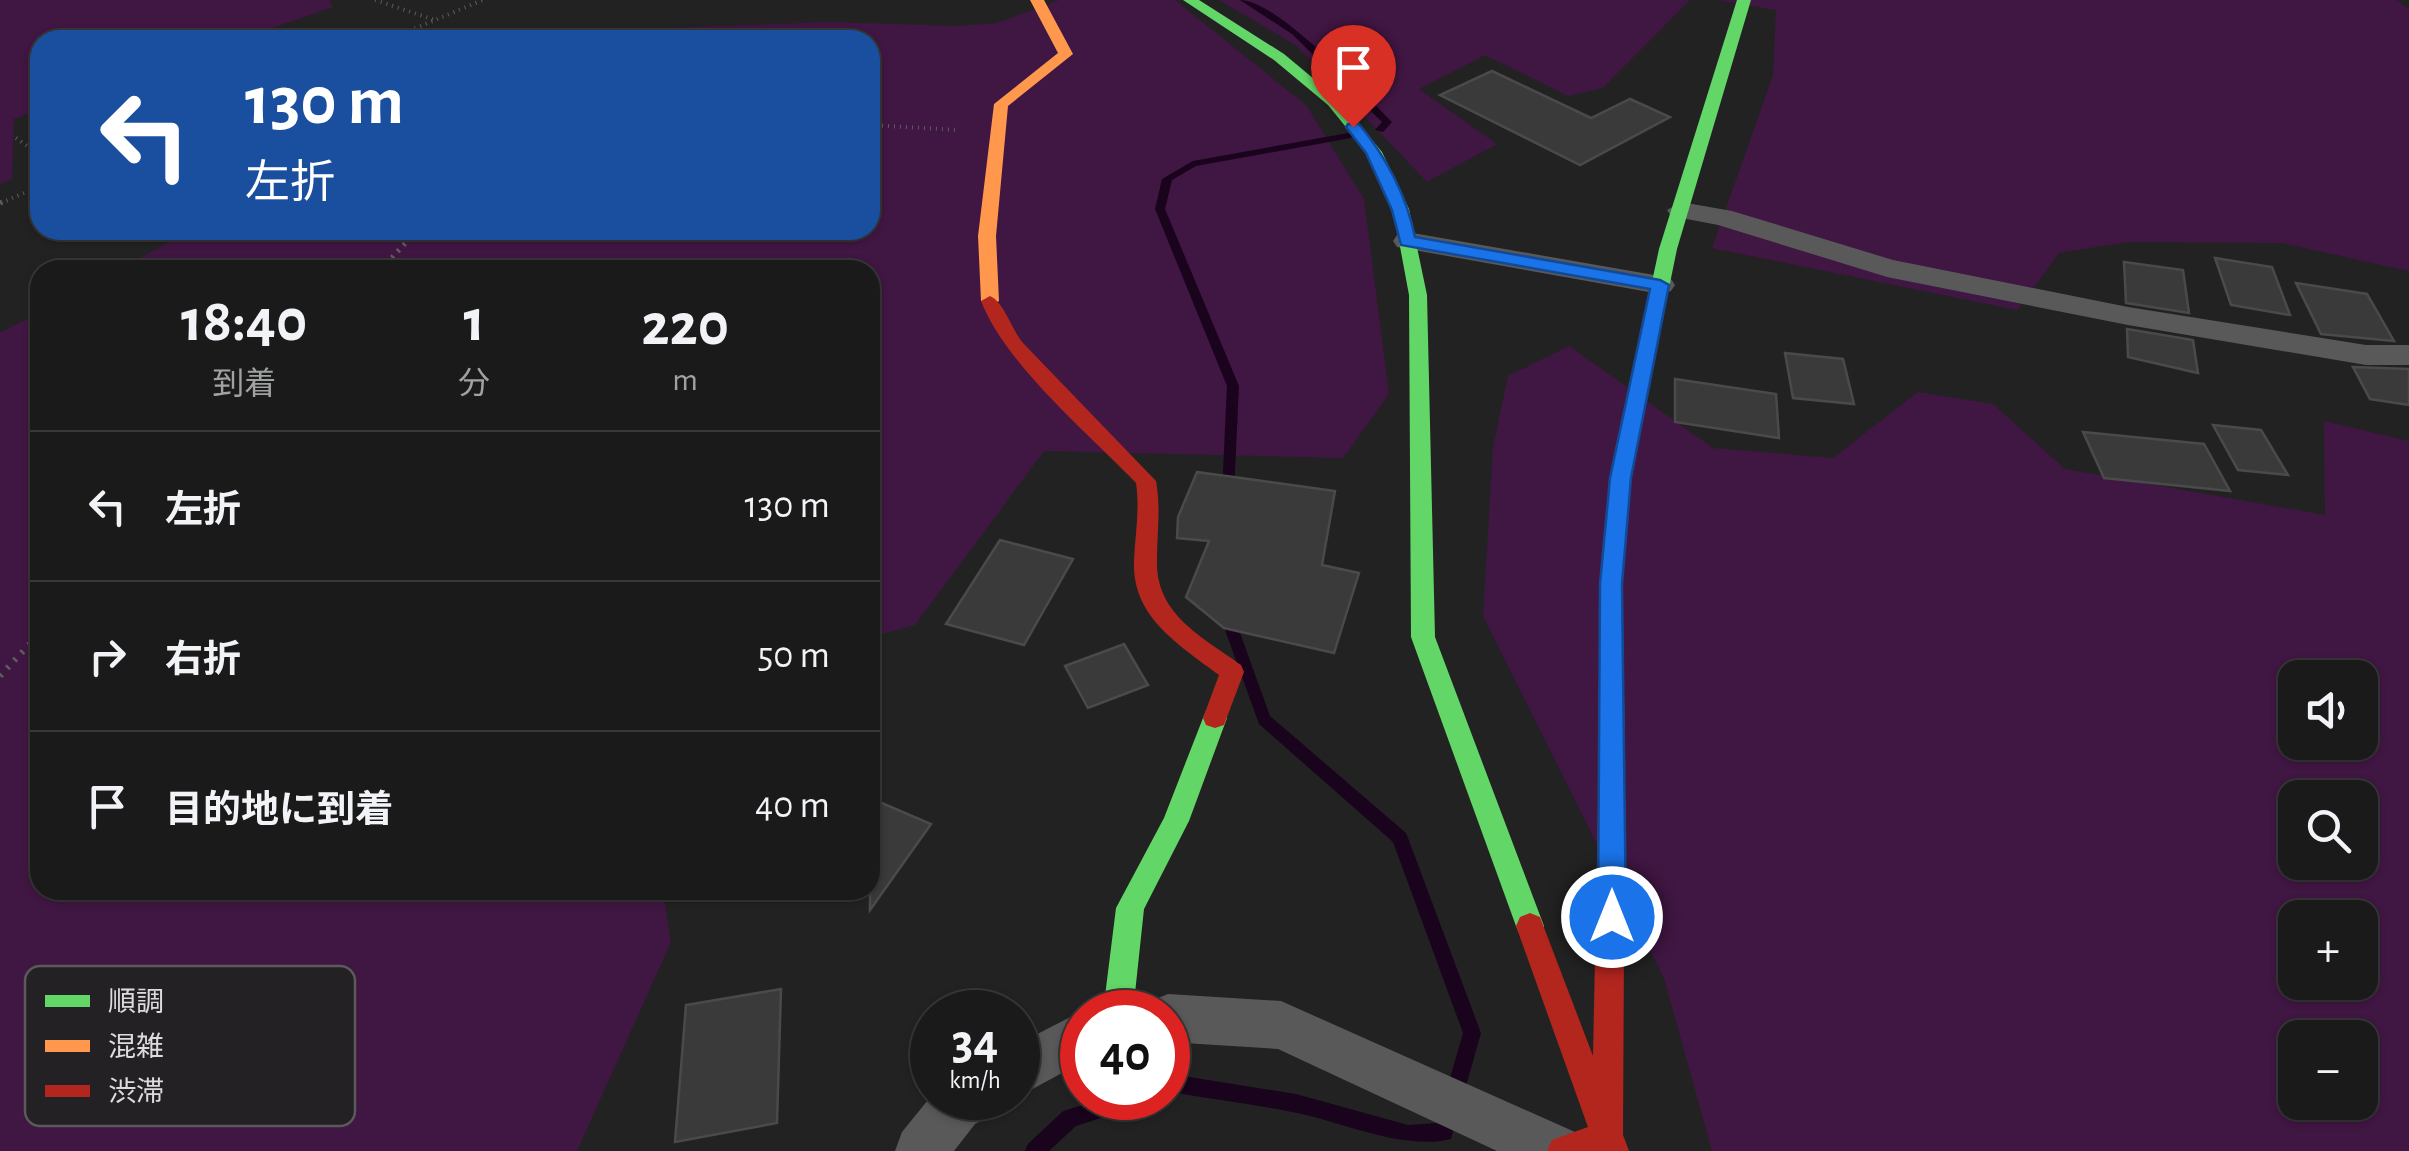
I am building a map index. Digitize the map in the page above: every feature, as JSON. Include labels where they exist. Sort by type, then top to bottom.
[{"type":"street","points":[[1037,0],[1066,54],[1001,104],[989,226],[993,314],[1018,350],[1146,480],[1153,508],[1146,587],[1160,612],[1232,672],[1176,821],[1130,908],[1121,990]]},
{"type":"street","points":[[1190,0],[1279,56],[1333,102],[1374,152],[1400,210],[1418,295],[1423,638],[1610,1144]]},
{"type":"street","points":[[1610,1144],[1611,584],[1620,478],[1660,285],[1744,0]]},
{"type":"street","points":[[1681,210],[1722,217],[1887,268],[1961,283],[2128,316],[2366,355],[2409,355]]},
{"type":"street","points":[[1407,241],[1660,285]]},
{"type":"street","points":[[1190,1019],[1281,1025],[1560,1151],[1610,1144]]},
{"type":"street","points":[[921,1151],[946,1120]]},
{"type":"path","points":[[375,0],[436,20]]},
{"type":"path","points":[[412,30],[484,0]]},
{"type":"path","points":[[880,126],[998,132]]},
{"type":"path","points":[[16,138],[30,147]]},
{"type":"path","points":[[0,203],[30,190]]},
{"type":"path","points":[[390,260],[408,240]]},
{"type":"path","points":[[0,676],[30,644]]},
{"type":"shaded area","points":[[0,0],[329,0],[333,7],[267,30],[30,30],[30,113],[14,119],[12,179],[0,184]]},
{"type":"shaded area","points":[[1059,0],[1175,0],[1306,105],[1364,199],[1389,394],[1343,458],[1044,451],[915,625],[880,634],[880,260],[136,260],[173,240],[880,240],[880,30],[655,30],[829,22],[958,26],[997,23]]},
{"type":"shaded area","points":[[1219,0],[1690,0],[1603,88],[1568,96],[1485,55],[1419,89],[1497,144],[1427,182],[1297,46]]},
{"type":"shaded area","points":[[1717,0],[2396,0],[2409,9],[2409,271],[2282,243],[2128,242],[2059,253],[2017,310],[1712,248],[1773,75],[1776,10]]},
{"type":"shaded area","points":[[30,317],[30,900],[665,900],[671,942],[577,1151],[0,1151],[0,333]]},
{"type":"shaded area","points":[[1569,346],[1713,448],[1833,458],[1918,392],[1993,404],[2065,469],[2325,515],[2324,421],[2409,441],[2409,1151],[1712,1151],[1664,978],[1483,616],[1493,447],[1508,376]]},
{"type":"building","points":[[1492,71],[1591,118],[1630,99],[1670,117],[1580,165],[1440,95]]},
{"type":"building","points":[[2215,258],[2272,267],[2290,315],[2231,305]]},
{"type":"building","points":[[2124,262],[2183,270],[2189,313],[2126,303]]},
{"type":"building","points":[[2296,283],[2367,294],[2394,341],[2321,334]]},
{"type":"building","points":[[2127,329],[2193,340],[2198,373],[2128,357]]},
{"type":"building","points":[[1785,353],[1843,359],[1854,404],[1793,398]]},
{"type":"building","points":[[2353,367],[2409,369],[2409,405],[2370,399]]},
{"type":"building","points":[[1675,379],[1776,394],[1779,438],[1675,422]]},
{"type":"building","points":[[2213,425],[2261,430],[2288,475],[2238,470]]},
{"type":"building","points":[[2083,432],[2204,444],[2230,491],[2104,478]]},
{"type":"building","points":[[1197,472],[1335,491],[1322,565],[1359,573],[1334,653],[1224,628],[1186,597],[1209,541],[1177,538],[1178,517]]},
{"type":"building","points":[[1000,540],[1073,559],[1024,645],[946,624]]},
{"type":"building","points":[[1124,644],[1148,685],[1088,708],[1065,666]]},
{"type":"building","points":[[880,802],[931,824],[880,896]]},
{"type":"building","points":[[781,989],[777,1123],[675,1142],[686,1005]]},
{"type":"waterway","points":[[1244,0],[1295,32],[1387,122],[1380,130]]},
{"type":"waterway","points":[[1228,492],[1233,386],[1160,209],[1167,179],[1193,164],[1348,136]]},
{"type":"waterway","points":[[1190,1086],[1296,1103],[1408,1135],[1444,1132],[1472,1033],[1400,838],[1264,720],[1227,616]]},
{"type":"waterway","points":[[1035,1151],[1068,1120]]},
{"type":"traffic: fast","points":[[1190,0],[1279,57],[1333,102],[1374,152],[1401,209],[1418,295],[1423,637],[1530,926]]},
{"type":"traffic: fast","points":[[1612,760],[1611,583],[1620,478],[1668,249],[1744,0]]},
{"type":"traffic: fast","points":[[1121,990],[1130,908],[1176,821],[1215,718]]},
{"type":"traffic: slow","points":[[990,301],[987,236],[1001,104],[1066,54],[1037,0]]},
{"type":"traffic: jam","points":[[990,301],[1000,326],[1016,347],[1146,481],[1149,507],[1145,570],[1150,597],[1181,634],[1232,672],[1215,718]]},
{"type":"traffic: jam","points":[[1563,1151],[1607,1136],[1612,760]]},
{"type":"traffic: jam","points":[[1530,926],[1613,1151]]},
{"type":"route","points":[[1353,127],[1374,152],[1400,210],[1407,241],[1660,285],[1620,478],[1611,584],[1612,917]]}]
